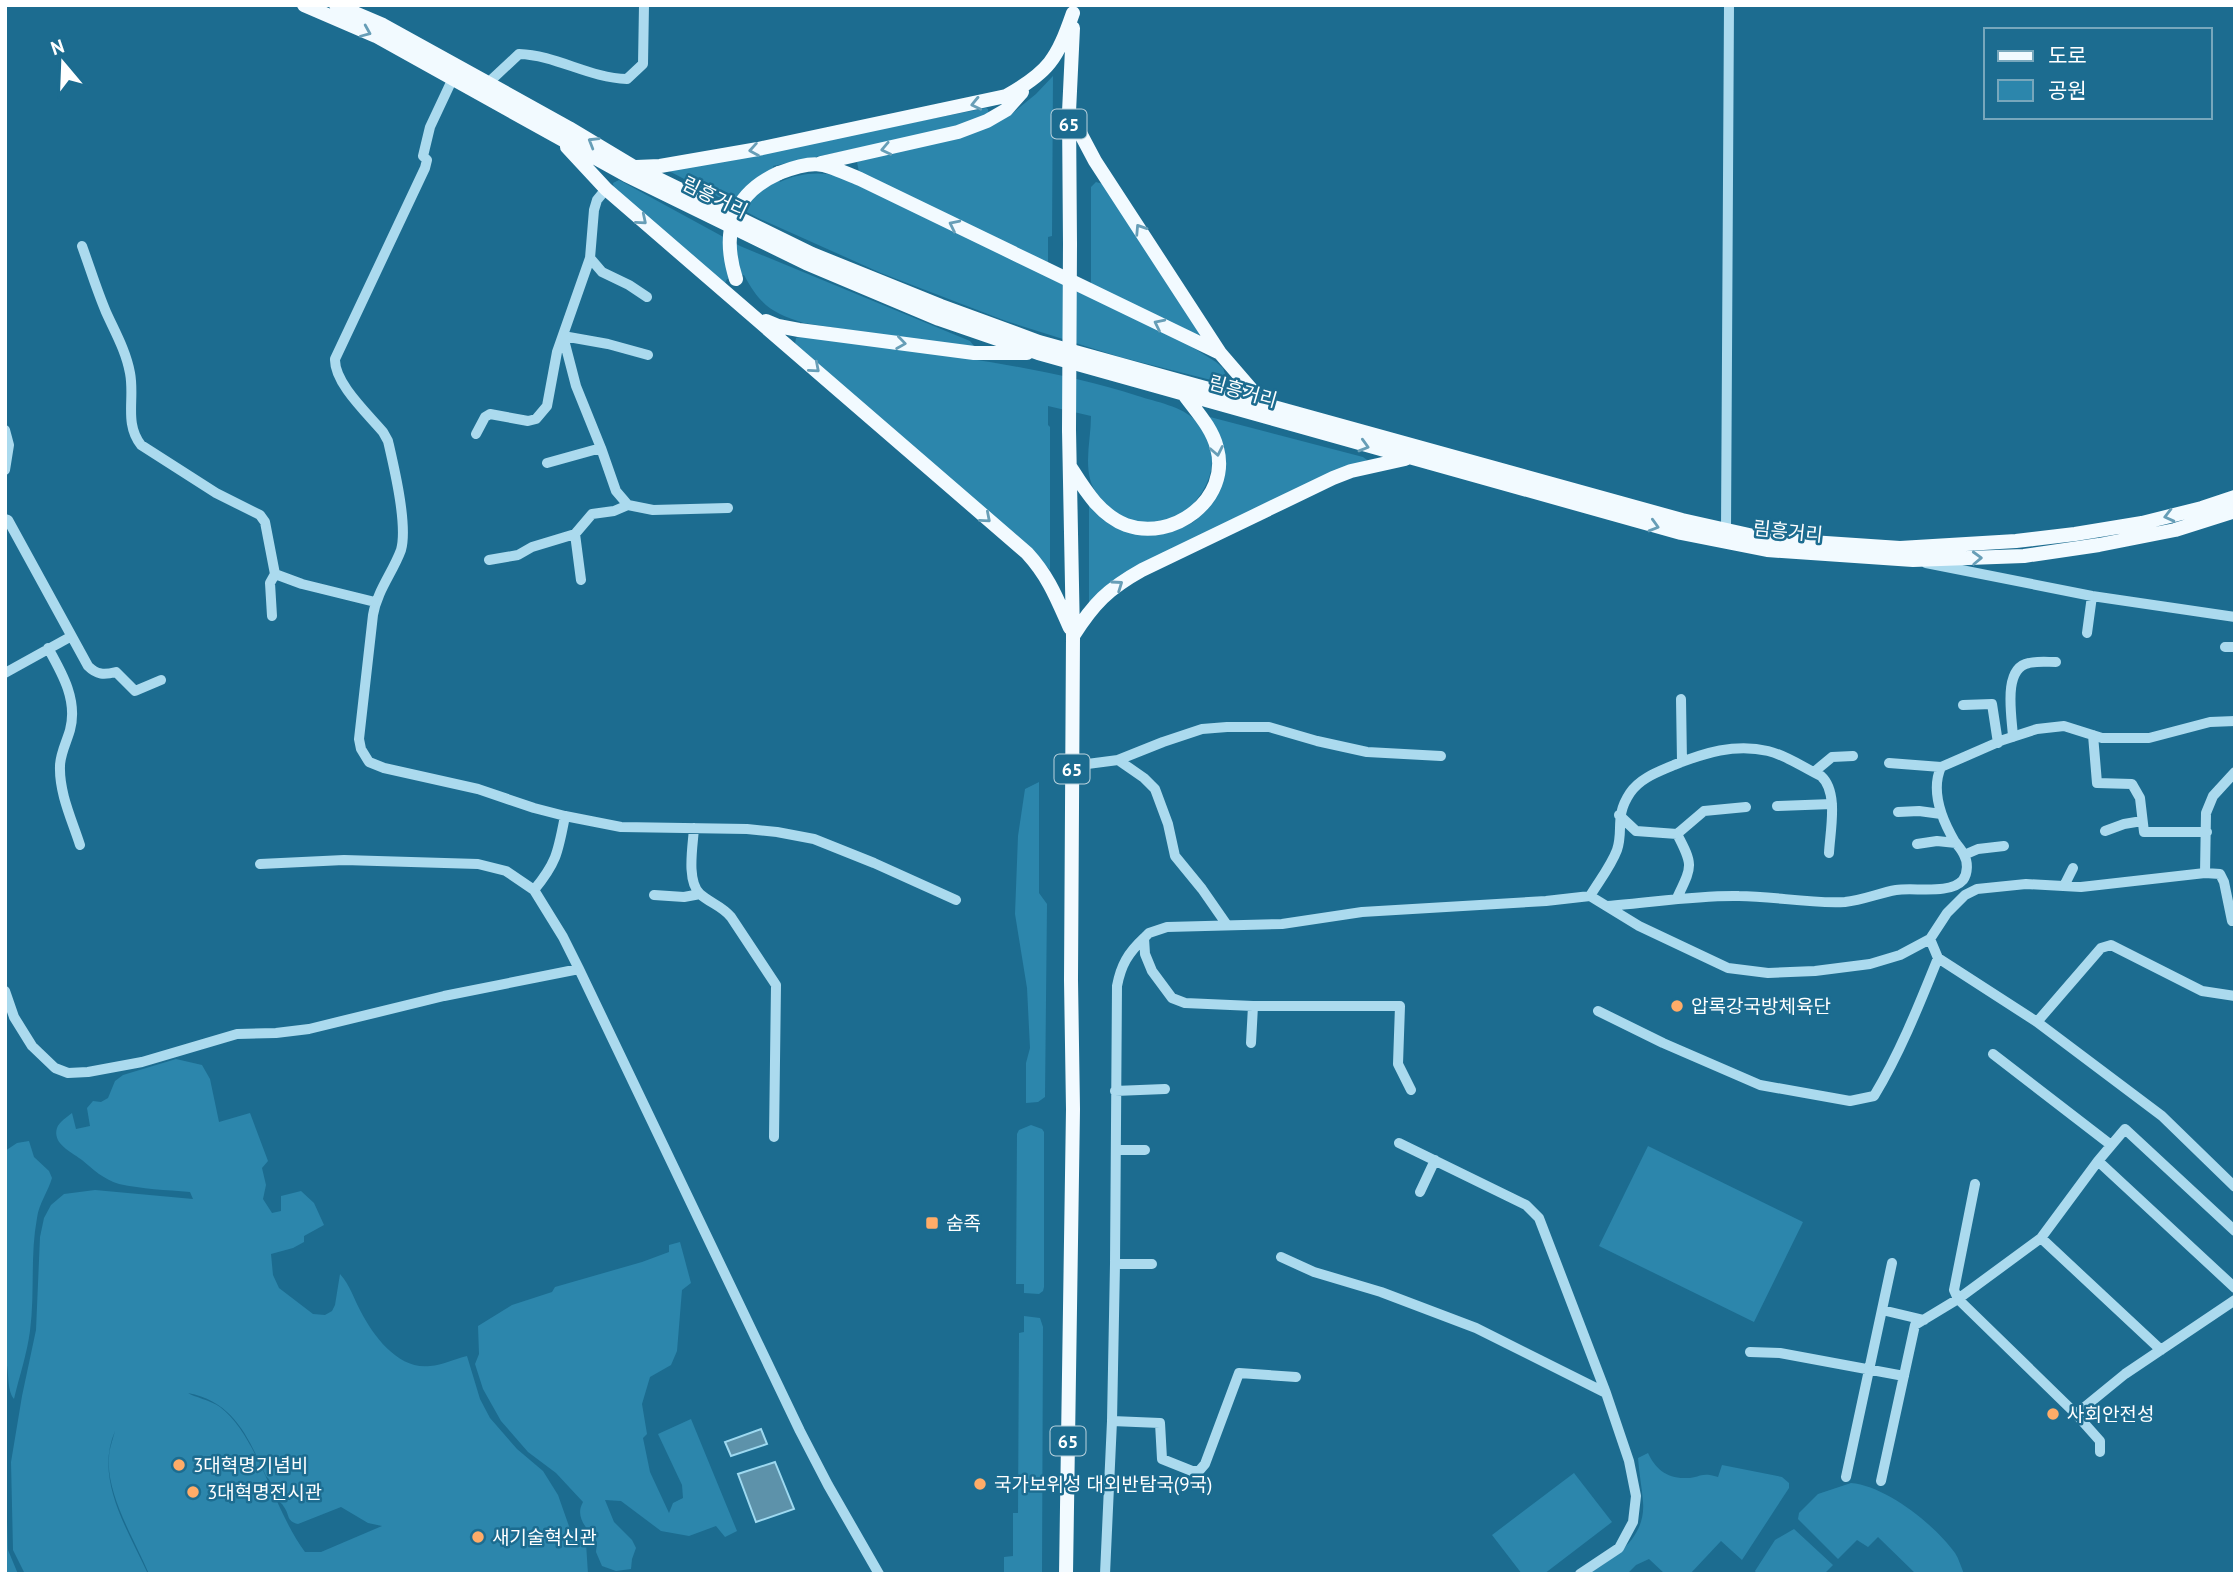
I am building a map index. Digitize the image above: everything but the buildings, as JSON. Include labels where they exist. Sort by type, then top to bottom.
[{"type":"main road","name":"림흥거리","points":[[303,5],[376,36],[626,175],[806,263],[939,319],[1038,354],[1681,533],[1767,550],[1913,560],[2024,556],[2175,530],[2235,511]]},
{"type":"main road","name":"림흥거리","points":[[336,5],[383,25],[634,167],[811,254],[941,306],[1039,342],[1656,513],[1767,539],[1900,548],[2016,541],[2142,523],[2235,497]]},
{"type":"main road","points":[[1038,354],[974,353],[779,326],[757,317],[744,298],[728,247],[732,221],[743,199],[764,179],[797,166],[958,132],[1006,110],[1051,63],[1061,47],[1073,9]]},
{"type":"main road","name":"65","points":[[1066,1574],[1073,1109],[1070,980],[1073,636],[1069,430],[1069,112],[1073,9]]},
{"type":"main road","points":[[634,167],[660,166],[758,149],[967,106],[1006,96],[1033,81]]},
{"type":"main road","points":[[1069,112],[1095,161],[1220,353],[1264,404]]},
{"type":"main road","points":[[559,138],[606,189],[1027,553],[1052,585],[1073,636]]},
{"type":"main road","points":[[821,163],[860,179],[1220,353]]},
{"type":"main road","points":[[1071,468],[1098,506],[1110,517],[1127,526],[1147,529],[1168,526],[1199,510],[1211,496],[1217,480],[1218,449],[1212,435],[1183,393]]},
{"type":"main road","points":[[1073,636],[1098,600],[1142,570],[1333,478],[1351,471],[1408,458]]},
{"type":"street","points":[[488,83],[519,54],[535,54],[609,79],[626,79],[643,64],[644,5]]},
{"type":"street","points":[[1726,530],[1730,5]]},
{"type":"street","points":[[453,78],[430,127],[422,156],[427,160],[425,168],[335,359],[337,373],[343,384],[388,441],[402,516],[403,538],[400,551],[375,602],[362,701],[359,740],[361,749],[369,762],[384,768],[478,789],[565,816],[621,827],[778,832],[814,839],[956,900]]},
{"type":"street","points":[[476,434],[485,417],[490,414],[528,421],[536,419],[547,406],[557,352],[590,258],[594,210],[597,200],[606,189]]},
{"type":"street","points":[[82,246],[125,356],[132,391],[131,430],[135,438],[141,445],[205,486],[260,515],[265,522],[275,574],[270,583],[272,616]]},
{"type":"street","points":[[590,258],[602,272],[647,296]]},
{"type":"street","points":[[562,336],[608,344],[648,355]]},
{"type":"street","points":[[562,336],[576,386],[616,491],[628,505]]},
{"type":"street","points":[[5,430],[9,445],[5,470]]},
{"type":"street","points":[[547,463],[601,448]]},
{"type":"street","points":[[489,560],[518,555],[532,547],[575,534],[592,514],[614,511],[628,505],[653,510],[728,508]]},
{"type":"street","points":[[5,519],[8,520],[88,666],[95,673],[106,675],[117,672],[135,691],[161,680]]},
{"type":"street","points":[[575,534],[581,580]]},
{"type":"street","points":[[1913,560],[2092,596],[2235,617]]},
{"type":"street","points":[[275,574],[302,584],[375,602]]},
{"type":"street","points":[[2087,632],[2092,596]]},
{"type":"street","points":[[5,673],[71,638]]},
{"type":"street","points":[[48,648],[65,682],[73,711],[60,762],[60,775],[79,845]]},
{"type":"street","points":[[2013,737],[2010,683],[2017,668],[2027,663],[2056,662]]},
{"type":"street","points":[[1681,699],[1682,762]]},
{"type":"street","points":[[1963,705],[1992,704],[1998,743]]},
{"type":"street","points":[[1889,763],[1941,767],[2037,729],[2064,726],[2102,738],[2149,738],[2210,722],[2235,721]]},
{"type":"street","points":[[1072,766],[1118,760],[1202,729],[1227,727],[1269,727],[1367,752],[1441,756]]},
{"type":"street","points":[[2093,735],[2097,783],[2132,784],[2140,798],[2144,832],[2207,832]]},
{"type":"street","points":[[1590,896],[1618,848],[1619,816],[1630,792],[1651,774],[1696,755],[1742,747],[1769,751],[1827,781],[1832,804],[1829,853]]},
{"type":"street","points":[[1814,772],[1832,757],[1853,756]]},
{"type":"street","points":[[1118,760],[1155,789],[1168,824],[1175,856],[1227,925]]},
{"type":"street","points":[[1606,906],[1677,898],[1740,896],[1844,902],[1896,890],[1950,889],[1963,880],[1968,867],[1938,807],[1937,776],[1941,767]]},
{"type":"street","points":[[2205,873],[2206,813],[2213,796],[2235,772]]},
{"type":"street","points":[[1777,806],[1832,804]]},
{"type":"street","points":[[1619,816],[1636,831],[1677,834],[1704,811],[1746,807]]},
{"type":"street","points":[[1898,812],[1941,814]]},
{"type":"street","points":[[534,890],[557,856],[565,816]]},
{"type":"street","points":[[2105,831],[2142,821]]},
{"type":"street","points":[[694,828],[694,886],[700,894],[724,908],[776,985],[774,1137]]},
{"type":"street","points":[[1677,834],[1688,855],[1691,869],[1677,898]]},
{"type":"street","points":[[1917,844],[1937,841],[1956,843]]},
{"type":"street","points":[[1964,855],[1978,849],[2004,846]]},
{"type":"street","points":[[260,864],[344,860],[478,864],[506,870],[534,890],[579,969],[800,1431],[879,1574]]},
{"type":"street","points":[[2064,886],[2073,868]]},
{"type":"street","points":[[1105,1574],[1112,1421],[1117,986],[1120,969],[1132,950],[1149,933],[1167,927],[1282,924],[1363,912],[1590,896],[1673,944],[1728,968],[1768,973],[1815,971],[1870,964],[1900,955],[1930,939],[1947,912],[1965,895],[1977,889],[2026,884],[2081,887],[2205,873],[2220,874],[2232,921]]},
{"type":"street","points":[[654,895],[684,897],[700,894]]},
{"type":"street","points":[[1144,938],[1145,954],[1152,971],[1172,998],[1185,1003],[1399,1006],[1398,1064],[1411,1090]]},
{"type":"street","points":[[1930,939],[1938,958],[2037,1022],[2162,1116],[2235,1187]]},
{"type":"street","points":[[2037,1022],[2101,948],[2111,944],[2202,991],[2235,996]]},
{"type":"street","points":[[1598,1011],[1760,1085],[1850,1101],[1874,1096],[1915,1014],[1938,958]]},
{"type":"street","points":[[5,991],[14,1017],[32,1046],[55,1068],[68,1073],[142,1062],[237,1034],[276,1034],[309,1029],[444,996],[579,969]]},
{"type":"street","points":[[1251,1043],[1253,1006]]},
{"type":"street","points":[[1993,1054],[2111,1145]]},
{"type":"street","points":[[1115,1091],[1165,1089]]},
{"type":"street","points":[[1881,1481],[1915,1325],[1958,1299],[2041,1238],[2125,1129],[2235,1231]]},
{"type":"street","points":[[1399,1143],[1526,1205],[1539,1218],[1629,1461],[1636,1496],[1633,1522],[1619,1548],[1580,1574]]},
{"type":"street","points":[[1116,1150],[1145,1150]]},
{"type":"street","points":[[1420,1192],[1435,1160]]},
{"type":"street","points":[[2098,1161],[2235,1288]]},
{"type":"street","points":[[1975,1184],[1954,1290],[1958,1299],[2076,1415],[2100,1441],[2100,1452]]},
{"type":"street","points":[[2041,1238],[2161,1350]]},
{"type":"street","points":[[1281,1257],[1314,1272],[1381,1292],[1476,1328],[1605,1393]]},
{"type":"street","points":[[1846,1477],[1892,1263]]},
{"type":"street","points":[[1115,1264],[1152,1264]]},
{"type":"street","points":[[2076,1415],[2126,1374],[2235,1300]]},
{"type":"street","points":[[1882,1310],[1924,1320]]},
{"type":"street","points":[[1750,1352],[1780,1353],[1904,1376]]},
{"type":"street","points":[[1112,1421],[1160,1423],[1161,1459],[1192,1471],[1199,1471],[1205,1464],[1239,1373],[1296,1377]]},
{"type":"green space","points":[[1053,76],[1052,236],[1048,237],[1048,266],[859,172],[857,162],[1009,116]]},
{"type":"green space","points":[[986,108],[989,115],[944,130],[773,166],[780,182],[810,174],[841,177],[1181,340],[1223,368],[1226,377],[1223,383],[1120,357],[1006,321],[881,273],[758,218],[669,171]]},
{"type":"green space","points":[[619,180],[740,246],[970,341],[974,346],[968,348],[804,323],[783,315],[762,301],[744,275],[727,279],[725,283],[614,190],[613,183]]},
{"type":"green space","points":[[1096,182],[1103,184],[1200,334],[1197,336],[1091,286],[1091,187]]},
{"type":"green space","points":[[804,335],[1014,366],[1097,384],[1168,405],[1190,416],[1203,431],[1209,441],[1211,472],[1202,492],[1189,510],[1178,518],[1142,523],[1125,519],[1115,514],[1099,496],[1090,479],[1088,455],[1091,416],[1048,406],[1050,570],[795,344],[796,338]]},
{"type":"green space","points":[[1210,417],[1367,460],[1089,605],[1089,504],[1141,535],[1168,533],[1192,523],[1205,512],[1217,493]]},
{"type":"green space","points":[[1039,782],[1039,893],[1047,904],[1045,1097],[1038,1102],[1026,1103],[1026,1063],[1030,1048],[1027,988],[1015,914],[1018,836],[1025,789]]},
{"type":"green space","points":[[176,1059],[202,1065],[210,1079],[219,1122],[250,1113],[268,1161],[262,1168],[266,1185],[263,1199],[272,1213],[281,1211],[281,1196],[301,1191],[314,1203],[324,1225],[304,1236],[304,1242],[271,1254],[273,1275],[279,1288],[313,1314],[325,1315],[332,1311],[335,1305],[340,1274],[373,1332],[398,1357],[408,1363],[430,1366],[467,1356],[480,1399],[490,1418],[517,1449],[543,1471],[558,1495],[570,1529],[586,1543],[588,1574],[149,1574],[117,1502],[109,1472],[109,1459],[108,1467],[111,1486],[116,1504],[148,1574],[25,1574],[13,1550],[11,1462],[36,1330],[40,1237],[44,1218],[51,1205],[64,1194],[95,1190],[193,1199],[190,1192],[136,1187],[108,1180],[60,1143],[56,1134],[57,1128],[72,1113],[76,1129],[90,1126],[87,1108],[93,1101],[101,1102],[108,1098],[115,1081],[123,1075]],"holes":[[[188,1393],[217,1404],[238,1423],[270,1481],[276,1498],[292,1521],[298,1524],[341,1507],[368,1523],[382,1526],[321,1552],[305,1552],[284,1516],[245,1436],[220,1407]]]},
{"type":"green space","points":[[1031,1125],[1044,1132],[1044,1287],[1039,1294],[1024,1293],[1024,1284],[1016,1284],[1017,1134],[1019,1130]]},
{"type":"green space","points":[[29,1141],[34,1157],[49,1171],[52,1178],[37,1218],[30,1331],[14,1399],[5,1357],[5,1151],[17,1143]]},
{"type":"green space","points":[[1648,1146],[1803,1222],[1754,1322],[1599,1246]]},
{"type":"green space","points":[[680,1242],[691,1283],[682,1290],[677,1351],[671,1365],[650,1377],[642,1404],[647,1434],[643,1438],[650,1472],[669,1513],[673,1503],[683,1498],[682,1485],[658,1434],[691,1419],[737,1531],[725,1537],[716,1526],[689,1536],[661,1531],[621,1501],[605,1500],[614,1522],[632,1540],[636,1548],[631,1569],[616,1571],[602,1566],[596,1552],[597,1542],[581,1518],[583,1502],[556,1473],[528,1452],[501,1421],[483,1389],[475,1364],[479,1354],[478,1326],[512,1305],[552,1292],[555,1287],[642,1262],[669,1252],[669,1245]]},
{"type":"green space","points":[[1024,1316],[1040,1318],[1043,1327],[1042,1574],[1004,1574],[1004,1557],[1013,1556],[1013,1513],[1018,1513],[1019,1333],[1024,1332]]},
{"type":"green space","points":[[1648,1453],[1658,1468],[1678,1478],[1707,1475],[1718,1477],[1722,1465],[1782,1477],[1789,1483],[1789,1488],[1742,1560],[1721,1541],[1690,1574],[1665,1574],[1649,1559],[1636,1565],[1627,1574],[1589,1574],[1627,1545],[1639,1526],[1643,1515],[1643,1502],[1638,1458]]},
{"type":"green space","points":[[1574,1473],[1612,1522],[1544,1574],[1522,1574],[1492,1535]]},
{"type":"green space","points":[[1851,1483],[1879,1491],[1922,1519],[1955,1553],[1964,1574],[1916,1574],[1878,1537],[1868,1547],[1857,1540],[1838,1559],[1798,1519],[1799,1513],[1818,1494]]},
{"type":"green space","points":[[7,1521],[8,1550],[18,1574],[5,1574]]},
{"type":"green space","points":[[1794,1529],[1833,1565],[1824,1574],[1757,1574],[1755,1571],[1775,1540]]},
{"type":"shaded area","points":[[761,1429],[767,1444],[731,1456],[725,1442]]},
{"type":"shaded area","points":[[775,1462],[794,1509],[756,1522],[738,1474]]},
{"type":"place","name":"압록강국방체육단","points":[[1677,1006]]},
{"type":"place","name":"숨족","points":[[932,1223]]},
{"type":"place","name":"사회안전성","points":[[2053,1414]]},
{"type":"place","name":"3대혁명기념비","points":[[179,1465]]},
{"type":"place","name":"국가보위성 대외반탐국(9국)","points":[[980,1484]]},
{"type":"place","name":"3대혁명전시관","points":[[193,1492]]},
{"type":"place","name":"새기술혁신관","points":[[478,1537]]}]
